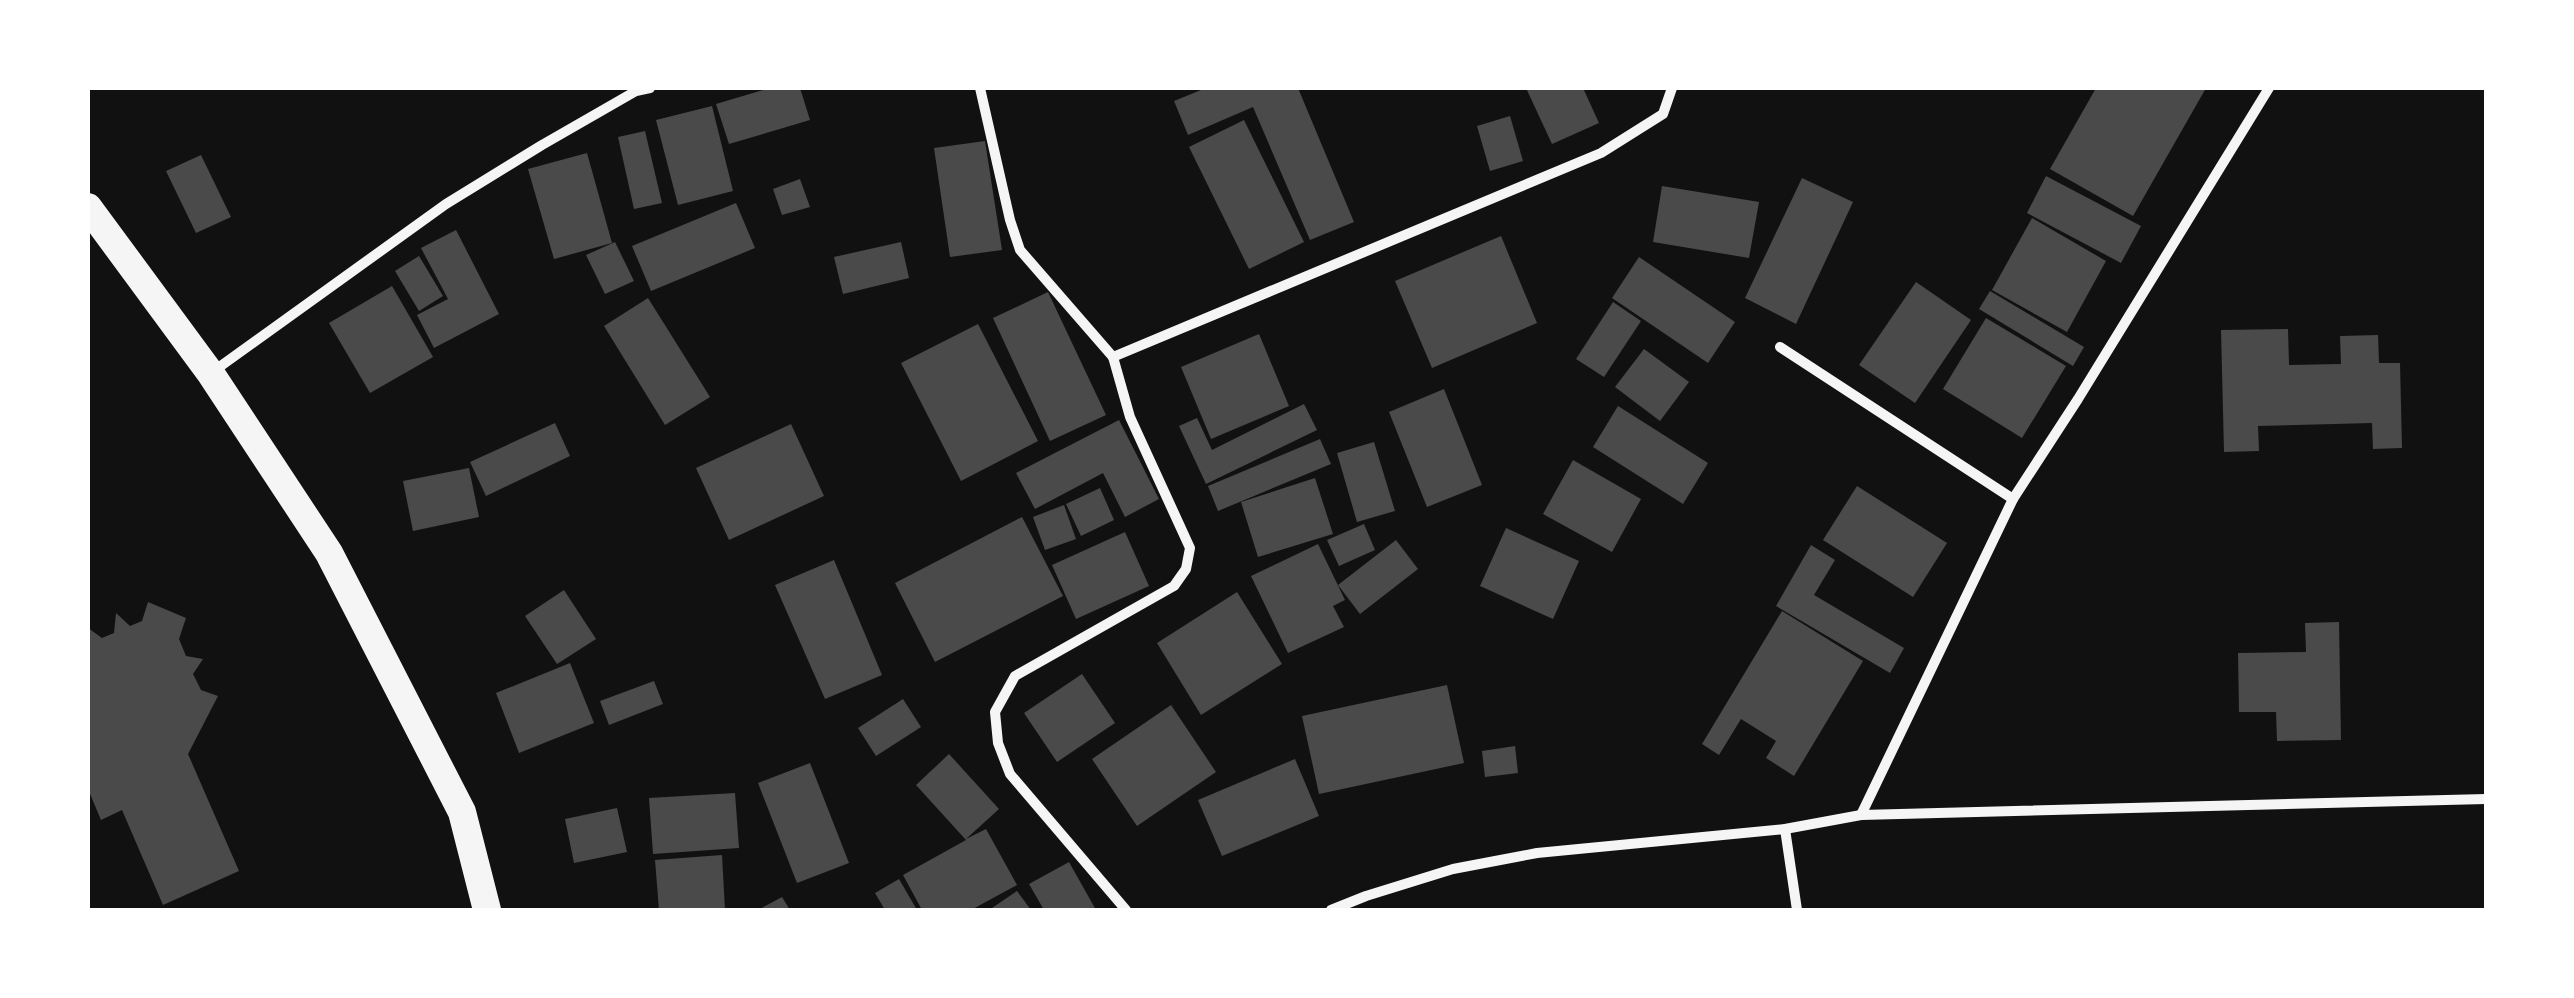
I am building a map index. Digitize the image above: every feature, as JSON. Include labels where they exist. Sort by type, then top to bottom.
[{"type":"highway","points":[[88,208],[210,374],[329,553],[462,812],[486,910]]},
{"type":"street","points":[[210,374],[446,204],[542,144],[636,91],[650,88]]},
{"type":"street","points":[[980,88],[1020,250],[1113,356],[1130,417],[1190,548],[1186,569],[1174,586],[1015,676],[995,712],[998,743],[1010,774],[1126,910]]},
{"type":"street","points":[[1113,356],[1600,153],[1663,114],[1672,88]]},
{"type":"street","points":[[1862,815],[2013,499],[2269,88]]},
{"type":"street","points":[[1780,347],[2013,499]]},
{"type":"street","points":[[1331,910],[1453,869],[1520,856],[1785,829],[1862,815],[2486,799]]},
{"type":"street","points":[[1785,829],[1796,910]]},
{"type":"building","points":[[770,88],[800,88],[810,120],[729,144],[716,104]]},
{"type":"building","points":[[1206,88],[1298,88],[1354,222],[1310,240],[1253,107],[1188,135],[1174,101]]},
{"type":"building","points":[[1526,88],[1583,88],[1599,123],[1552,144]]},
{"type":"building","points":[[2096,88],[2206,88],[2133,216],[2050,169]]},
{"type":"building","points":[[712,106],[733,191],[678,205],[656,120]]},
{"type":"building","points":[[1510,116],[1523,161],[1490,171],[1477,126]]},
{"type":"building","points":[[1244,120],[1304,242],[1249,269],[1189,147]]},
{"type":"building","points":[[645,131],[662,203],[634,209],[618,137]]},
{"type":"building","points":[[985,141],[1002,250],[950,257],[934,148]]},
{"type":"building","points":[[587,153],[612,243],[554,259],[528,169]]},
{"type":"building","points":[[201,155],[231,217],[196,233],[166,171]]},
{"type":"building","points":[[2046,176],[2141,226],[2121,263],[2027,213]]},
{"type":"building","points":[[1802,178],[1853,202],[1796,324],[1745,298]]},
{"type":"building","points":[[800,179],[810,207],[782,215],[773,189]]},
{"type":"building","points":[[1662,186],[1759,202],[1749,258],[1653,242]]},
{"type":"building","points":[[736,203],[755,248],[651,291],[632,246]]},
{"type":"building","points":[[2032,218],[2106,261],[2067,332],[1992,290]]},
{"type":"building","points":[[456,230],[499,314],[434,348],[417,315],[448,299],[421,248]]},
{"type":"building","points":[[1501,236],[1537,323],[1432,368],[1395,281]]},
{"type":"building","points":[[615,242],[634,281],[605,294],[586,255]]},
{"type":"building","points":[[901,242],[909,278],[843,294],[834,257]]},
{"type":"building","points":[[419,256],[443,296],[419,311],[395,271]]},
{"type":"building","points":[[1639,257],[1735,322],[1708,363],[1612,298]]},
{"type":"building","points":[[1916,282],[1971,320],[1915,403],[1859,365]]},
{"type":"building","points":[[392,286],[433,357],[370,393],[329,323]]},
{"type":"building","points":[[1990,291],[2084,347],[2073,366],[1979,309]]},
{"type":"building","points":[[1048,292],[1106,415],[1050,441],[993,318]]},
{"type":"building","points":[[648,298],[710,397],[665,425],[604,326]]},
{"type":"building","points":[[1613,302],[1641,321],[1604,377],[1576,359]]},
{"type":"building","points":[[1986,318],[2066,366],[2022,438],[1943,389]]},
{"type":"building","points":[[978,324],[1038,441],[961,481],[901,363]]},
{"type":"building","points":[[2288,329],[2289,365],[2341,364],[2340,336],[2378,335],[2379,363],[2400,363],[2402,448],[2373,449],[2372,423],[2258,426],[2259,451],[2224,452],[2221,330]]},
{"type":"building","points":[[1259,334],[1289,406],[1211,439],[1181,367]]},
{"type":"building","points":[[1644,349],[1689,382],[1660,421],[1615,387]]},
{"type":"building","points":[[1444,389],[1482,485],[1427,507],[1389,412]]},
{"type":"building","points":[[1304,404],[1317,430],[1206,484],[1179,426],[1197,418],[1212,450]]},
{"type":"building","points":[[1618,406],[1708,463],[1683,504],[1593,447]]},
{"type":"building","points":[[1119,420],[1159,499],[1125,517],[1103,473],[1035,509],[1016,473]]},
{"type":"building","points":[[555,423],[570,456],[486,496],[470,462]]},
{"type":"building","points":[[791,424],[824,496],[729,540],[696,468]]},
{"type":"building","points":[[1320,439],[1331,464],[1218,511],[1208,486]]},
{"type":"building","points":[[1374,442],[1395,511],[1357,522],[1337,453]]},
{"type":"building","points":[[1573,460],[1641,499],[1612,552],[1543,514]]},
{"type":"building","points":[[469,468],[479,517],[413,531],[403,481]]},
{"type":"building","points":[[1315,478],[1333,534],[1258,557],[1241,502]]},
{"type":"building","points":[[1857,486],[1947,543],[1913,597],[1823,540]]},
{"type":"building","points":[[1100,488],[1114,520],[1081,536],[1066,504]]},
{"type":"building","points":[[1064,505],[1076,539],[1045,550],[1033,517]]},
{"type":"building","points":[[1022,517],[1063,596],[935,662],[895,583]]},
{"type":"building","points":[[1364,524],[1375,550],[1339,566],[1327,540]]},
{"type":"building","points":[[1506,528],[1579,561],[1553,619],[1480,586]]},
{"type":"building","points":[[1125,532],[1149,586],[1076,619],[1052,565]]},
{"type":"building","points":[[1396,540],[1418,569],[1360,614],[1338,585]]},
{"type":"building","points":[[1318,544],[1345,600],[1333,606],[1344,627],[1288,653],[1251,576]]},
{"type":"building","points":[[1811,545],[1835,560],[1814,595],[1904,648],[1890,673],[1776,606]]},
{"type":"building","points":[[834,560],[882,675],[825,699],[775,585]]},
{"type":"building","points":[[564,590],[596,639],[557,664],[525,616]]},
{"type":"building","points":[[1237,592],[1282,664],[1201,715],[1157,643]]},
{"type":"building","points":[[148,602],[186,618],[179,639],[186,656],[203,659],[193,674],[201,690],[218,696],[188,754],[239,871],[163,905],[122,810],[101,820],[88,789],[88,628],[102,638],[114,633],[116,613],[130,626],[142,621]]},
{"type":"building","points":[[1782,611],[1863,661],[1794,776],[1766,758],[1776,741],[1741,719],[1719,755],[1702,744]]},
{"type":"building","points":[[2339,622],[2341,740],[2277,741],[2276,712],[2239,712],[2238,653],[2306,652],[2305,623]]},
{"type":"building","points":[[570,663],[594,723],[519,753],[496,693]]},
{"type":"building","points":[[1082,674],[1115,723],[1057,762],[1024,713]]},
{"type":"building","points":[[654,681],[663,704],[609,725],[600,701]]},
{"type":"building","points":[[1447,685],[1464,763],[1319,794],[1302,716]]},
{"type":"building","points":[[903,699],[921,727],[876,756],[858,728]]},
{"type":"building","points":[[1171,705],[1216,772],[1137,826],[1092,759]]},
{"type":"building","points":[[1515,746],[1518,773],[1485,777],[1482,751]]},
{"type":"building","points":[[949,754],[999,809],[966,839],[986,829],[1017,885],[971,910],[922,910],[903,875],[966,840],[916,785]]},
{"type":"building","points":[[1295,759],[1319,816],[1222,856],[1198,800]]},
{"type":"building","points":[[810,763],[849,863],[797,883],[758,783]]},
{"type":"building","points":[[735,793],[739,848],[653,854],[649,798]]},
{"type":"building","points":[[617,808],[627,852],[574,863],[565,819]]},
{"type":"building","points":[[722,855],[725,910],[659,910],[655,860]]},
{"type":"building","points":[[1069,862],[1096,910],[1044,910],[1029,884]]},
{"type":"building","points":[[899,879],[917,910],[885,910],[875,893]]},
{"type":"building","points":[[1017,891],[1031,910],[989,910]]},
{"type":"building","points":[[782,897],[790,910],[758,910]]}]
